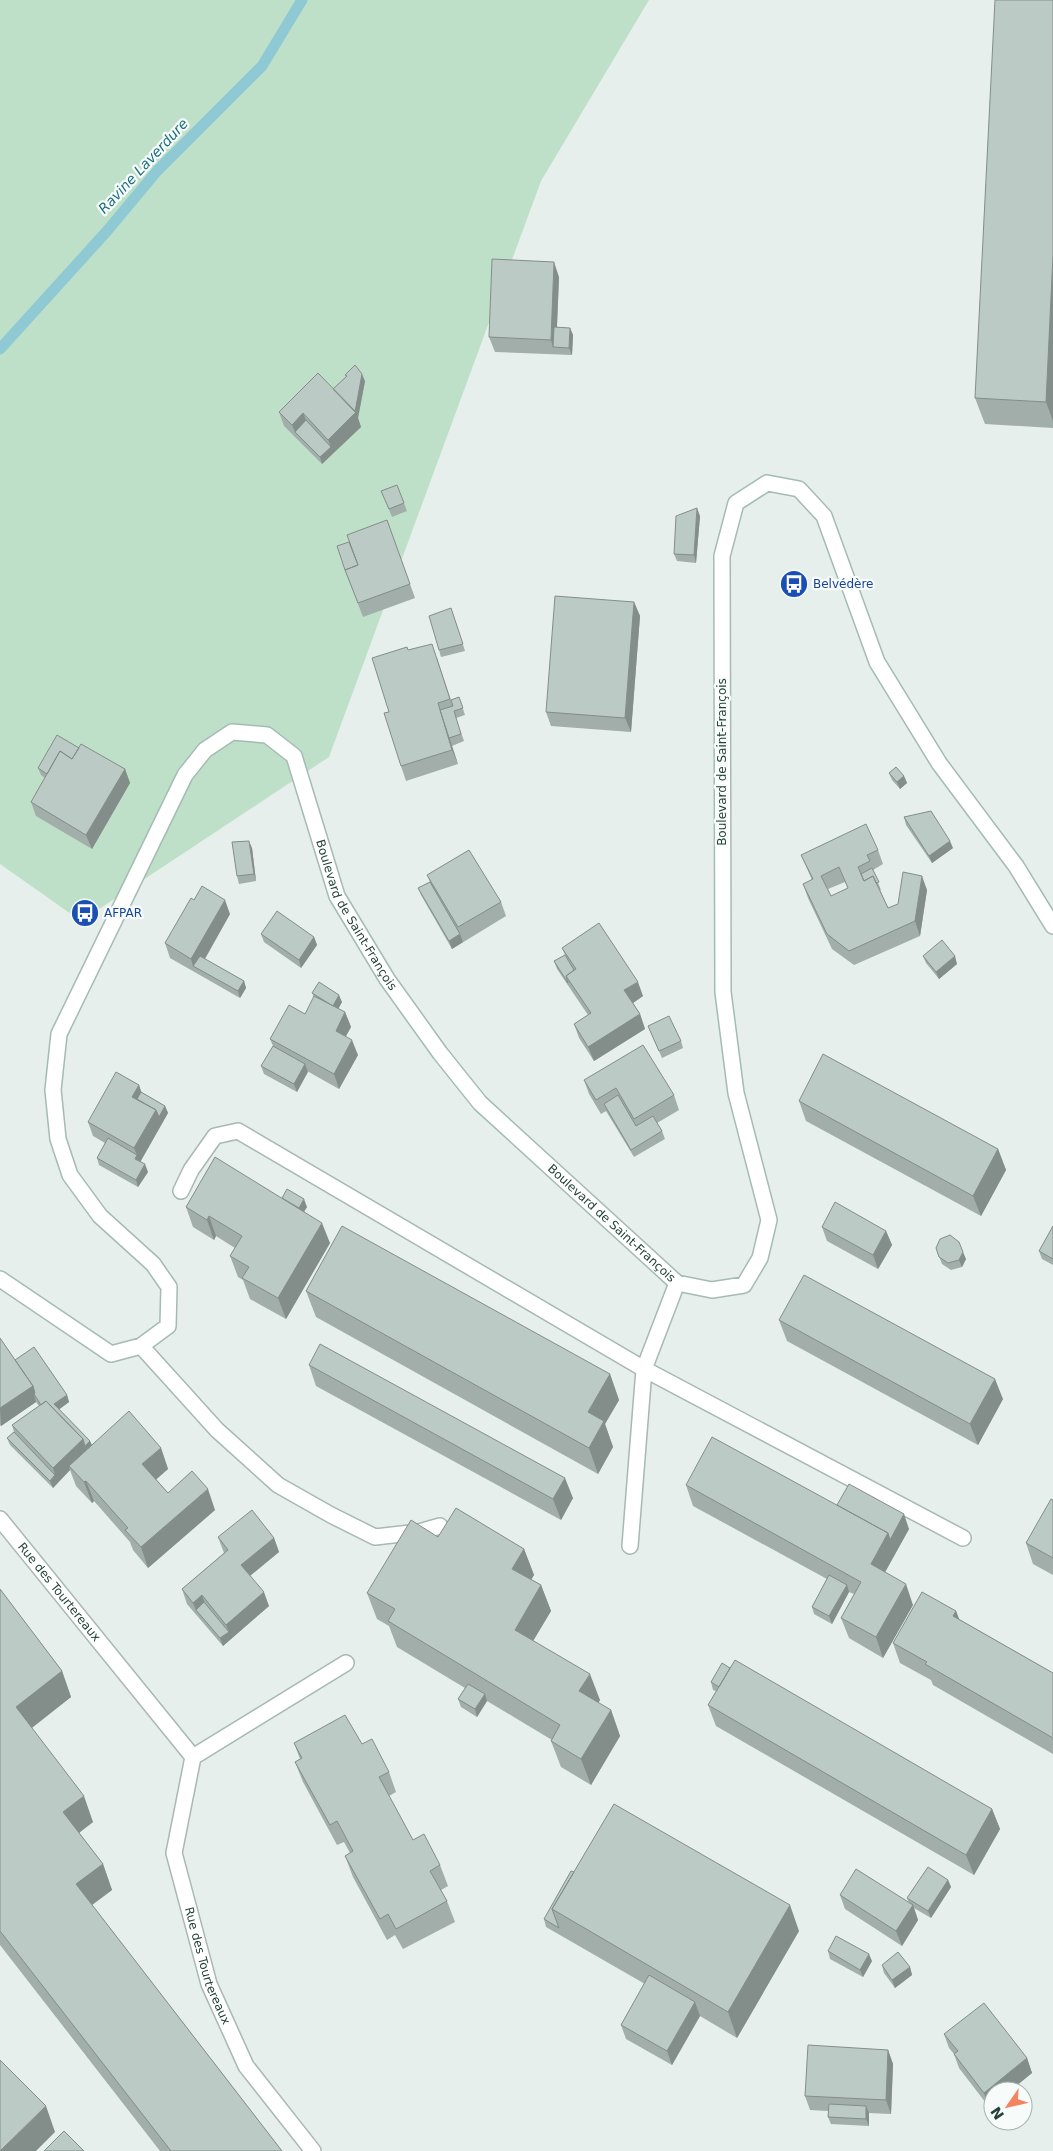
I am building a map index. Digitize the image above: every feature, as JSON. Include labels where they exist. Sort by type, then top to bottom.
[{"type":"main road","name":"Boulevard de Saint-François","points":[[0,1278],[111,1354],[141,1346],[168,1326],[169,1287],[153,1264],[100,1216],[70,1175],[58,1139],[53,1090],[59,1034],[184,775],[205,750],[232,732],[267,735],[294,756],[337,896],[386,979],[480,1104],[677,1282],[712,1290],[744,1285],[760,1258],[769,1220],[736,1093],[723,992],[722,556],[736,503],[767,483],[799,488],[824,516],[877,662],[939,762],[1016,866],[1053,926]]},
{"type":"main road","points":[[181,1191],[191,1170],[215,1136],[238,1131],[644,1369],[963,1538]]},
{"type":"main road","points":[[630,1546],[644,1369],[677,1282]]},
{"type":"main road","points":[[141,1346],[217,1430],[278,1485],[375,1537],[419,1532],[440,1526]]},
{"type":"main road","name":"Rue des Tourtereaux","points":[[0,1519],[193,1757],[174,1853],[209,1984],[246,2066],[313,2151]]},
{"type":"main road","points":[[193,1757],[346,1663]]},
{"type":"green space","points":[[0,0],[649,0],[541,181],[329,757],[81,921],[0,864]]},
{"type":"building","points":[[995,0],[1053,0],[1053,255],[1046,402],[975,398]]},
{"type":"building","points":[[492,259],[554,262],[551,340],[489,337]]},
{"type":"building","points":[[554,327],[570,328],[569,348],[553,347]]},
{"type":"building","points":[[355,365],[362,374],[355,412],[333,389],[347,376],[345,375]]},
{"type":"building","points":[[318,373],[356,412],[328,440],[303,413],[292,425],[279,412]]},
{"type":"building","points":[[306,420],[331,447],[320,457],[295,432]]},
{"type":"building","points":[[397,485],[404,503],[389,509],[381,491]]},
{"type":"building","points":[[697,508],[694,555],[674,554],[676,516]]},
{"type":"building","points":[[387,520],[410,584],[358,603],[345,570],[358,565],[347,535]]},
{"type":"building","points":[[349,542],[358,565],[345,570],[337,546]]},
{"type":"building","points":[[555,596],[634,602],[625,718],[546,712]]},
{"type":"building","points":[[451,608],[463,644],[439,650],[429,616]]},
{"type":"building","points":[[432,644],[450,699],[438,703],[452,750],[401,766],[384,713],[389,712],[372,658],[407,647],[408,650]]},
{"type":"building","points":[[459,697],[463,708],[454,711],[461,734],[449,738],[440,710],[453,706],[451,700]]},
{"type":"building","points":[[57,735],[79,748],[72,759],[60,751],[47,774],[38,768]]},
{"type":"building","points":[[81,744],[125,769],[86,835],[31,802],[60,751],[72,759]]},
{"type":"building","points":[[896,767],[904,776],[897,782],[889,773]]},
{"type":"building","points":[[931,811],[950,841],[929,856],[904,817]]},
{"type":"building","points":[[866,824],[878,850],[867,855],[870,861],[858,867],[864,881],[873,876],[888,908],[898,904],[903,872],[922,876],[915,921],[849,951],[827,934],[803,884],[813,879],[801,855]],"holes":[[[839,867],[848,888],[831,896],[821,876]]]},
{"type":"building","points":[[249,841],[254,874],[237,876],[232,842]]},
{"type":"building","points":[[469,850],[501,902],[458,927],[427,875]]},
{"type":"building","points":[[872,868],[879,882],[876,883],[873,876],[864,881],[861,874]]},
{"type":"building","points":[[430,882],[460,934],[449,941],[418,888]]},
{"type":"building","points":[[202,886],[225,900],[191,959],[165,943],[191,898],[194,900]]},
{"type":"building","points":[[277,911],[314,937],[299,960],[261,934]]},
{"type":"building","points":[[599,923],[638,982],[624,990],[640,1014],[588,1047],[574,1024],[591,1013],[566,976],[576,969],[562,948]]},
{"type":"building","points":[[942,940],[955,956],[936,972],[923,956]]},
{"type":"building","points":[[565,955],[574,970],[566,976],[568,983],[554,961]]},
{"type":"building","points":[[200,956],[244,981],[238,991],[193,966]]},
{"type":"building","points":[[319,982],[339,995],[333,1006],[312,993]]},
{"type":"building","points":[[314,996],[345,1012],[336,1031],[352,1040],[334,1074],[270,1039],[289,1005],[305,1014]]},
{"type":"building","points":[[669,1016],[681,1041],[659,1051],[648,1026]]},
{"type":"building","points":[[643,1045],[674,1095],[634,1119],[616,1088],[596,1100],[584,1080]]},
{"type":"building","points":[[273,1046],[305,1064],[294,1084],[261,1066]]},
{"type":"building","points":[[823,1054],[998,1149],[973,1196],[799,1101]]},
{"type":"building","points":[[116,1072],[139,1085],[132,1097],[156,1110],[134,1148],[88,1122]]},
{"type":"building","points":[[141,1092],[165,1106],[159,1117],[156,1110],[137,1099]]},
{"type":"building","points":[[618,1095],[636,1126],[653,1116],[662,1131],[631,1150],[604,1104]]},
{"type":"building","points":[[108,1138],[137,1155],[135,1159],[145,1164],[136,1180],[97,1158]]},
{"type":"building","points":[[215,1157],[322,1223],[278,1298],[242,1278],[249,1267],[230,1256],[242,1236],[209,1216],[207,1220],[186,1207]]},
{"type":"building","points":[[287,1189],[304,1199],[299,1208],[282,1198]]},
{"type":"building","points":[[835,1202],[886,1231],[873,1255],[822,1227]]},
{"type":"building","points":[[342,1226],[610,1374],[588,1412],[604,1421],[589,1448],[306,1291]]},
{"type":"building","points":[[1053,1226],[1053,1259],[1039,1251]]},
{"type":"building","points":[[950,1235],[959,1242],[963,1252],[959,1260],[948,1263],[939,1257],[936,1248],[940,1239]]},
{"type":"building","points":[[804,1275],[995,1379],[970,1424],[779,1320]]},
{"type":"building","points":[[0,1338],[33,1386],[0,1408]]},
{"type":"building","points":[[320,1344],[565,1478],[553,1499],[309,1365]]},
{"type":"building","points":[[34,1347],[67,1395],[54,1404],[90,1441],[85,1446],[83,1439],[46,1401],[41,1405],[34,1394],[33,1386],[15,1360]]},
{"type":"building","points":[[46,1401],[83,1439],[53,1468],[12,1425]]},
{"type":"building","points":[[129,1411],[161,1448],[142,1464],[168,1493],[192,1471],[208,1489],[141,1547],[125,1530],[128,1528],[86,1481],[84,1482],[69,1466]]},
{"type":"building","points":[[14,1432],[55,1475],[50,1481],[7,1438]]},
{"type":"building","points":[[712,1437],[888,1533],[871,1564],[906,1584],[876,1637],[841,1618],[861,1582],[686,1485]]},
{"type":"building","points":[[849,1484],[904,1514],[890,1540],[888,1533],[837,1505]]},
{"type":"building","points":[[1051,1499],[1053,1500],[1053,1558],[1026,1543]]},
{"type":"building","points":[[456,1508],[524,1549],[512,1569],[541,1585],[515,1630],[590,1674],[579,1691],[611,1710],[581,1759],[551,1741],[560,1725],[388,1621],[395,1609],[367,1593],[411,1520],[438,1537]]},
{"type":"building","points":[[252,1510],[274,1538],[241,1565],[264,1592],[226,1625],[202,1595],[193,1603],[182,1589],[228,1550],[218,1537]]},
{"type":"building","points":[[829,1575],[847,1585],[829,1616],[812,1607]]},
{"type":"building","points":[[0,1589],[62,1671],[16,1707],[84,1796],[63,1812],[103,1864],[76,1884],[282,2151],[171,2151],[0,1931]]},
{"type":"building","points":[[922,1592],[956,1611],[953,1616],[1053,1673],[1053,1738],[925,1664],[927,1662],[893,1643]]},
{"type":"building","points":[[204,1602],[229,1632],[220,1638],[196,1610]]},
{"type":"building","points":[[735,1660],[992,1809],[966,1855],[708,1705]]},
{"type":"building","points":[[722,1663],[730,1668],[719,1687],[711,1682]]},
{"type":"building","points":[[468,1684],[485,1694],[475,1709],[458,1699]]},
{"type":"building","points":[[345,1715],[362,1744],[372,1739],[389,1772],[379,1777],[413,1840],[424,1834],[440,1865],[430,1871],[447,1901],[396,1929],[388,1914],[380,1919],[345,1856],[353,1851],[337,1821],[330,1825],[295,1762],[302,1758],[294,1743]]},
{"type":"building","points":[[614,1804],[790,1905],[728,2012],[552,1909]]},
{"type":"building","points":[[928,1867],[948,1880],[928,1911],[907,1898]]},
{"type":"building","points":[[856,1869],[913,1905],[896,1931],[840,1895]]},
{"type":"building","points":[[571,1871],[574,1872],[552,1909],[559,1928],[544,1919]]},
{"type":"building","points":[[836,1936],[869,1954],[860,1970],[828,1951]]},
{"type":"building","points":[[898,1952],[910,1967],[892,1980],[882,1965]]},
{"type":"building","points":[[649,1975],[695,2002],[667,2051],[621,2025]]},
{"type":"building","points":[[984,2003],[1027,2058],[999,2081],[983,2081],[983,2092],[954,2054],[958,2051],[944,2034]]},
{"type":"building","points":[[808,2045],[888,2050],[886,2100],[805,2096]]},
{"type":"building","points":[[0,2060],[46,2106],[0,2151]]},
{"type":"building","points":[[829,2104],[866,2106],[866,2119],[828,2117]]},
{"type":"building","points":[[64,2131],[84,2151],[44,2151]]},
{"type":"waterway","name":"Ravine Laverdure","points":[[0,349],[107,231],[157,171],[262,66],[302,0]]},
{"type":"place","name":"Belvédère","points":[[794,584]]},
{"type":"place","name":"AFPAR","points":[[85,913]]}]
